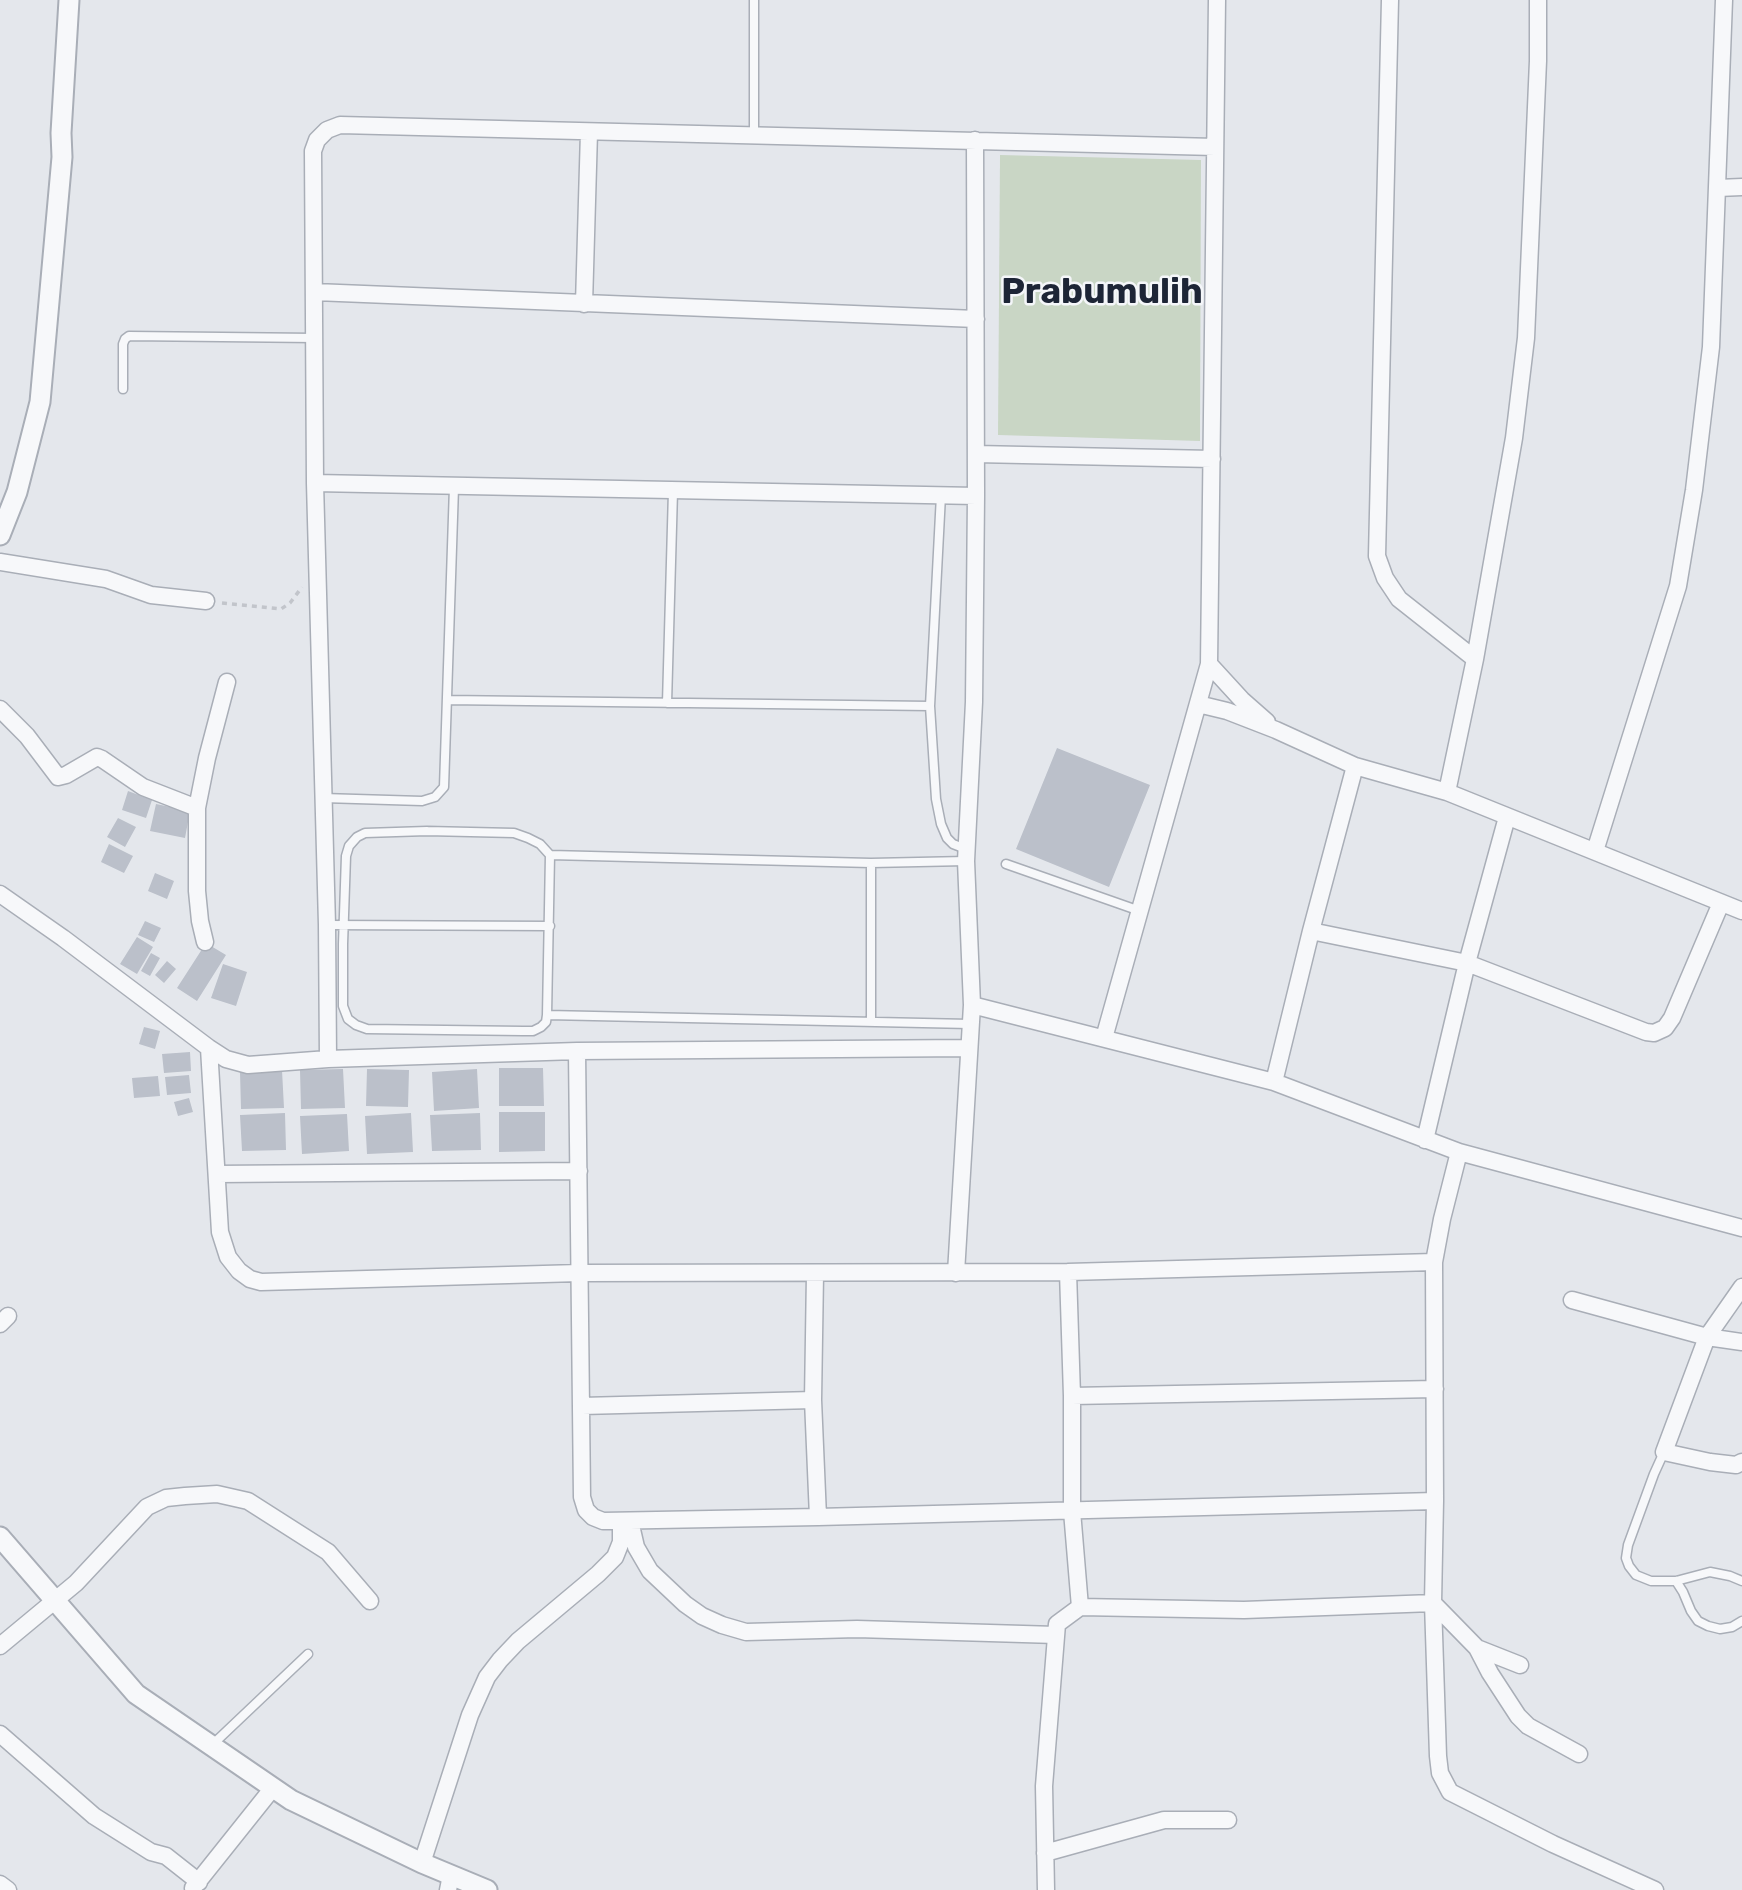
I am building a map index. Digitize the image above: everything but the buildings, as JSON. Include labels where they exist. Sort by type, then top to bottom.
[{"type":"street","points":[[0,536],[17,492],[40,402],[62,157],[69,0]]},
{"type":"street","points":[[1104,1038],[1209,664],[1217,0]]},
{"type":"street","points":[[1390,0],[1377,556],[1385,578],[1399,599],[1475,659]]},
{"type":"street","points":[[1447,792],[1475,659],[1514,438],[1526,338],[1538,61],[1538,0]]},
{"type":"street","points":[[1595,851],[1678,586],[1694,490],[1711,347],[1724,0]]},
{"type":"street","points":[[328,1059],[335,925],[323,798],[315,483],[313,151],[317,140],[327,130],[340,125],[1215,147]]},
{"type":"street","points":[[584,304],[589,132]]},
{"type":"street","points":[[956,1273],[972,1006],[967,855],[974,702],[975,141]]},
{"type":"street","points":[[1718,188],[1742,187]]},
{"type":"street","points":[[315,292],[976,319]]},
{"type":"street","points":[[976,454],[1212,458]]},
{"type":"street","points":[[315,483],[976,496]]},
{"type":"street","points":[[0,562],[94,577],[151,594],[206,601]]},
{"type":"street","points":[[1209,664],[1241,700],[1276,730]]},
{"type":"street","points":[[205,942],[197,891],[197,808],[227,682]]},
{"type":"street","points":[[1198,704],[1227,711],[1276,730],[1355,766],[1447,792],[1742,911]]},
{"type":"street","points":[[0,709],[27,736],[58,777],[97,757],[143,788],[197,808]]},
{"type":"street","points":[[1274,1082],[1355,766]]},
{"type":"street","points":[[1425,1140],[1467,963],[1507,817]]},
{"type":"street","points":[[0,894],[209,1048],[226,1059],[248,1065],[328,1059],[577,1051],[969,1048]]},
{"type":"street","points":[[1311,931],[1467,963],[1646,1032],[1658,1032],[1665,1028],[1672,1018],[1721,903]]},
{"type":"street","points":[[972,1006],[1274,1082],[1459,1152],[1742,1228]]},
{"type":"street","points":[[209,1048],[220,1232],[228,1257],[239,1271],[250,1279],[261,1282],[579,1273],[1068,1272],[1434,1262]]},
{"type":"street","points":[[577,1051],[584,1504],[593,1517],[603,1521],[626,1521],[1435,1501]]},
{"type":"street","points":[[1459,1152],[1434,1262],[1433,1603],[1440,1773],[1450,1792],[1553,1844],[1655,1890]]},
{"type":"street","points":[[217,1174],[579,1171]]},
{"type":"street","points":[[1068,1272],[1072,1511],[1080,1607]]},
{"type":"street","points":[[815,1274],[813,1400],[818,1517]]},
{"type":"street","points":[[1742,1287],[1707,1337],[1664,1452],[1710,1462],[1736,1465],[1742,1462]]},
{"type":"street","points":[[1572,1300],[1707,1337],[1742,1342]]},
{"type":"street","points":[[1072,1396],[1435,1389]]},
{"type":"street","points":[[582,1406],[813,1400]]},
{"type":"street","points":[[0,1646],[76,1583],[147,1507],[166,1499],[217,1494],[248,1501],[328,1552],[370,1601]]},
{"type":"street","points":[[626,1521],[636,1547],[650,1571],[685,1604],[702,1616],[746,1632],[857,1629],[1056,1635]]},
{"type":"street","points":[[422,1863],[470,1715],[487,1677],[518,1641],[615,1557],[626,1521]]},
{"type":"street","points":[[0,1537],[136,1694],[291,1800],[422,1863],[449,1883],[487,1890]]},
{"type":"street","points":[[1046,1890],[1044,1786],[1056,1625],[1080,1607],[1244,1610],[1433,1603],[1477,1648],[1490,1674],[1518,1716],[1528,1726],[1579,1754]]},
{"type":"street","points":[[1477,1648],[1520,1665]]},
{"type":"street","points":[[0,1734],[94,1816],[151,1852],[166,1856],[195,1886],[272,1789]]},
{"type":"street","points":[[1045,1853],[1164,1820],[1228,1820]]},
{"type":"street","points":[[0,1884],[8,1890]]},
{"type":"lane","points":[[754,0],[754,135]]},
{"type":"lane","points":[[123,389],[123,347],[129,336],[315,338]]},
{"type":"lane","points":[[323,798],[422,801],[435,797],[444,787],[454,487]]},
{"type":"lane","points":[[667,703],[673,491]]},
{"type":"lane","points":[[941,495],[930,706],[936,799],[947,838],[967,855]]},
{"type":"lane","points":[[447,700],[930,706]]},
{"type":"lane","points":[[427,831],[514,834],[528,838],[540,844],[550,855],[546,1022],[533,1031],[367,1029],[356,1025],[348,1019],[344,1006],[335,925],[346,856],[356,837],[365,834],[427,831]]},
{"type":"lane","points":[[550,855],[871,863],[967,855]]},
{"type":"lane","points":[[871,863],[871,1022]]},
{"type":"lane","points":[[1006,864],[1140,911]]},
{"type":"lane","points":[[335,925],[550,926]]},
{"type":"lane","points":[[547,1015],[970,1024]]},
{"type":"lane","points":[[1664,1452],[1628,1545],[1626,1558],[1636,1575],[1651,1581],[1676,1581],[1710,1572],[1742,1581]]},
{"type":"lane","points":[[1676,1581],[1698,1621],[1720,1629],[1732,1628],[1742,1621]]},
{"type":"lane","points":[[211,1746],[308,1654]]},
{"type":"path","points":[[206,601],[281,609],[289,603],[317,566]]},
{"type":"green space","points":[[1000,155],[1201,160],[1200,441],[998,435]]},
{"type":"district","name":"Prabumulih","points":[[1102,293]]}]
